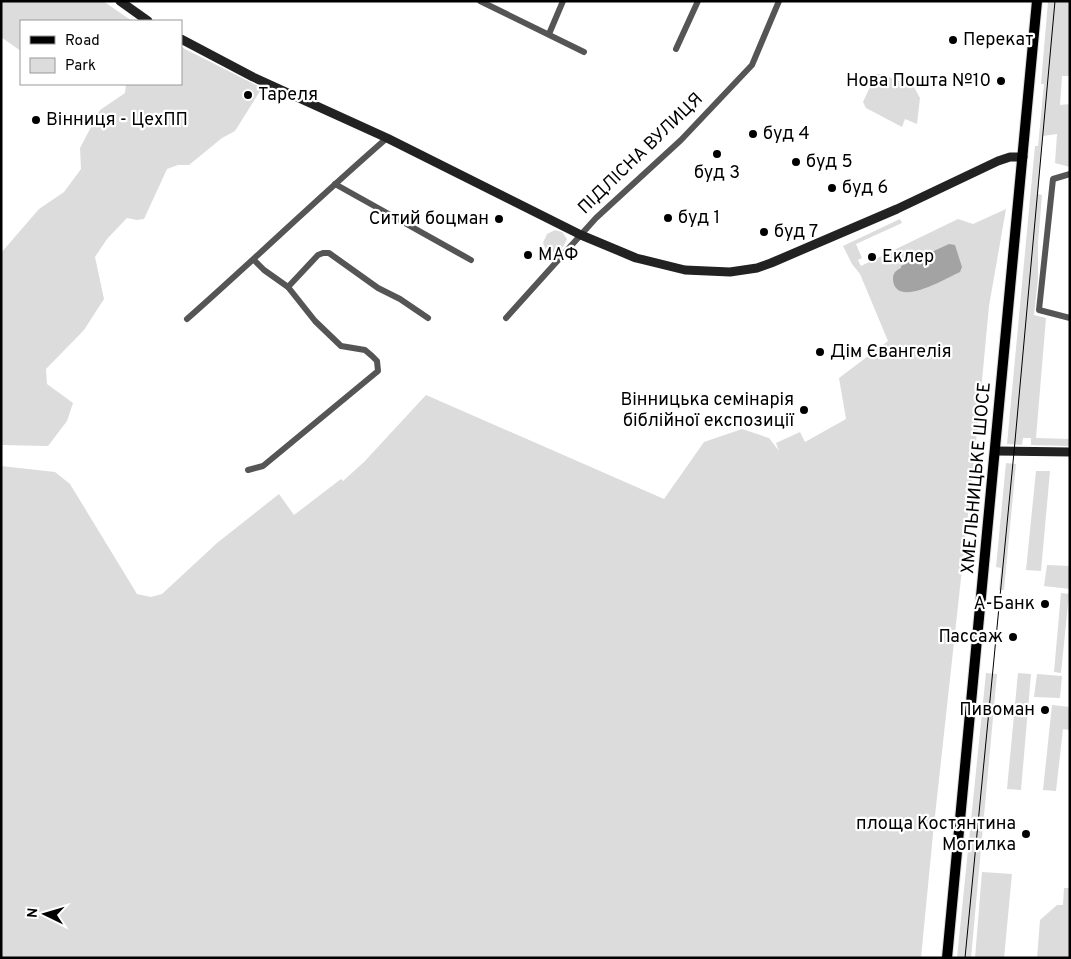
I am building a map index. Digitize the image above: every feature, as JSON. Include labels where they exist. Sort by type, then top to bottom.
[{"type":"main road","points":[[120,1],[147,20]]},
{"type":"main road","name":"ХМЕЛЬНИЦЬКЕ ШОСЕ","points":[[948,958],[1037,1]]},
{"type":"main road","points":[[182,40],[253,77],[388,138],[580,235],[636,258],[685,270],[709,272],[750,269],[784,259],[858,227],[998,161],[1010,157],[1023,157]]},
{"type":"main road","points":[[995,451],[1070,452]]},
{"type":"street","points":[[480,1],[584,52]]},
{"type":"street","points":[[549,34],[563,1]]},
{"type":"street","points":[[676,49],[698,1]]},
{"type":"street","name":"ПІДЛІСНА ВУЛИЦЯ","points":[[506,318],[596,218],[681,140],[752,65],[779,1]]},
{"type":"street","points":[[188,319],[388,138]]},
{"type":"street","points":[[1070,174],[1053,179],[1039,310],[1070,318]]},
{"type":"street","points":[[335,184],[471,260]]},
{"type":"street","points":[[288,287],[318,255],[329,253],[378,288],[400,299],[428,318]]},
{"type":"street","points":[[248,470],[263,466],[378,372],[377,361],[372,356],[365,350],[341,346],[315,321],[288,287],[264,270],[254,260]]},
{"type":"green space","points":[[1,1],[103,1],[131,20],[20,20],[20,50],[1,37]]},
{"type":"green space","points":[[1048,1],[1070,1],[1070,76],[1062,76],[1060,105],[1070,104],[1070,167],[1055,163],[1057,134],[1043,136],[1038,194],[1042,195],[1038,243],[1038,279],[1034,315],[1046,318],[1036,438],[1070,439],[1070,446],[1031,445],[1031,438],[1023,438],[1022,445],[1007,444],[1035,146],[1038,146],[1044,84],[1041,84]]},
{"type":"green space","points":[[182,48],[262,88],[235,131],[222,138],[189,165],[178,165],[167,169],[144,219],[127,218],[107,239],[95,257],[104,299],[84,330],[46,369],[47,384],[73,403],[67,421],[48,446],[1,445],[1,253],[39,209],[64,192],[81,169],[80,148],[100,110],[125,93],[126,85],[182,85]]},
{"type":"green space","points":[[876,74],[881,74],[914,87],[920,98],[917,124],[905,119],[902,127],[866,108],[863,102]]},
{"type":"green space","points":[[1006,209],[989,306],[921,958],[1,958],[1,466],[55,472],[70,484],[137,594],[151,597],[162,594],[217,543],[279,494],[294,515],[341,479],[343,481],[364,462],[426,395],[664,499],[704,442],[742,429],[769,438],[779,451],[776,443],[800,432],[805,442],[846,419],[839,378],[888,341],[860,274],[852,264],[843,246],[900,219],[902,223],[856,244],[862,258],[858,260],[861,266],[958,219],[973,224]]},
{"type":"green space","points":[[555,230],[562,232],[567,239],[563,247],[556,253],[546,250],[543,243],[547,234]]},
{"type":"green space","points":[[1006,463],[1016,464],[1004,590],[999,590],[1001,568],[996,567]]},
{"type":"green space","points":[[1036,471],[1050,471],[1041,571],[1026,570]]},
{"type":"green space","points":[[1047,565],[1070,566],[1070,589],[1044,586]]},
{"type":"green space","points":[[1061,593],[1069,594],[1061,673],[1054,672]]},
{"type":"green space","points":[[986,673],[997,674],[971,958],[957,958]]},
{"type":"green space","points":[[1018,673],[1031,674],[1021,790],[1007,789]]},
{"type":"green space","points":[[1037,674],[1062,676],[1060,698],[1034,697]]},
{"type":"green space","points":[[1052,705],[1070,707],[1070,730],[1063,729],[1056,791],[1043,790]]},
{"type":"green space","points":[[982,872],[1012,874],[1004,958],[975,958]]},
{"type":"green space","points":[[1064,888],[1070,888],[1070,958],[1037,958],[1040,920],[1057,905],[1063,905]]},
{"type":"shaded area","points":[[949,244],[955,245],[962,267],[960,272],[933,285],[912,292],[903,292],[896,288],[893,276],[901,266]]},
{"type":"tram line","points":[[965,958],[1055,1]]},
{"type":"place","name":"Перекат","points":[[953,40]]},
{"type":"place","name":"Нова Пошта №10","points":[[1001,81]]},
{"type":"place","name":"Тареля","points":[[248,95]]},
{"type":"place","name":"Вінниця - ЦехПП","points":[[36,120]]},
{"type":"place","name":"буд 4","points":[[753,134]]},
{"type":"place","name":"буд 3","points":[[717,154]]},
{"type":"place","name":"буд 5","points":[[796,162]]},
{"type":"place","name":"буд 6","points":[[832,188]]},
{"type":"place","name":"буд 1","points":[[668,218]]},
{"type":"place","name":"Ситий боцман","points":[[499,219]]},
{"type":"place","name":"буд 7","points":[[764,232]]},
{"type":"place","name":"МАФ","points":[[528,255]]},
{"type":"place","name":"Еклер","points":[[872,257]]},
{"type":"place","name":"Дім Євангелія","points":[[820,352]]},
{"type":"place","name":"Вінницька семінарія біблійної експозиції","points":[[804,410]]},
{"type":"place","name":"А-Банк","points":[[1045,604]]},
{"type":"place","name":"Пассаж","points":[[1013,637]]},
{"type":"place","name":"Пивоман","points":[[1045,710]]},
{"type":"place","name":"площа Костянтина Могилка","points":[[1026,834]]}]
